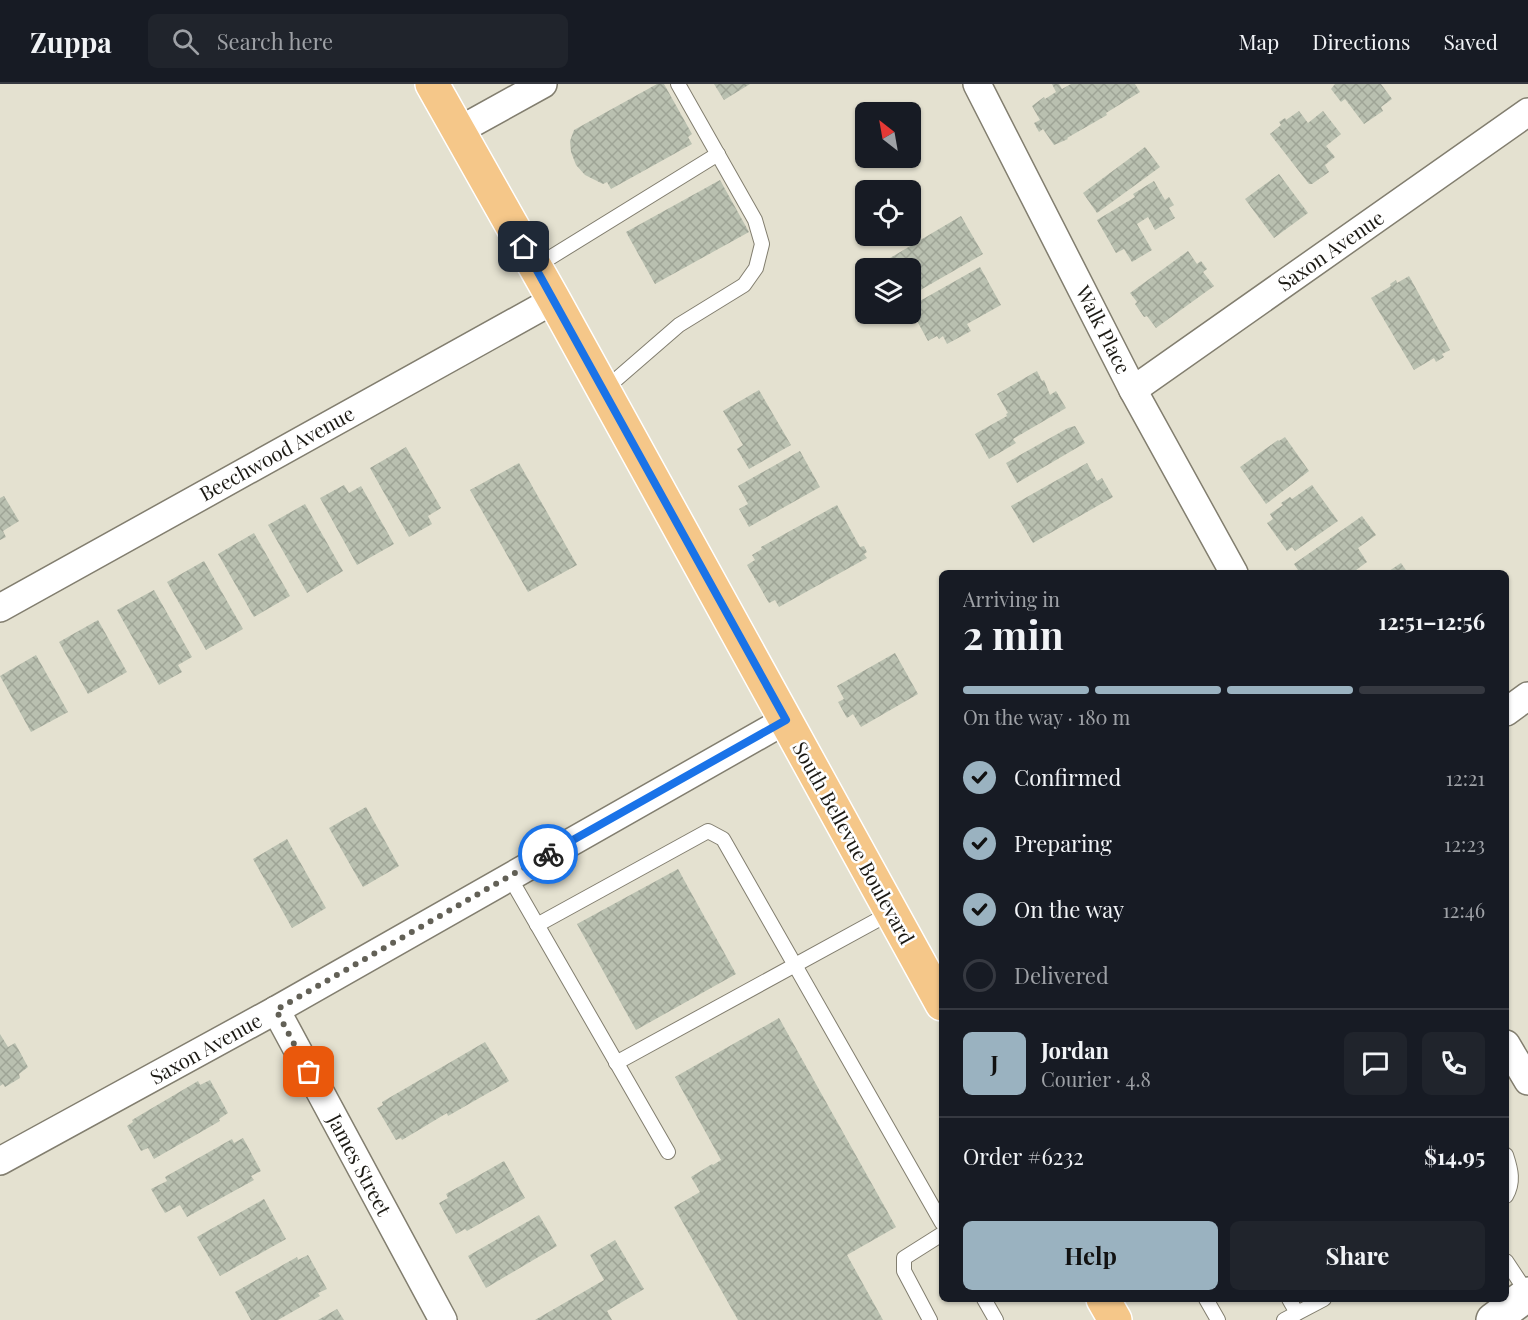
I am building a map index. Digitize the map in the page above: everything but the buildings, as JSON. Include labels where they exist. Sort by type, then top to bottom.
[{"type":"main road","name":"South Bellevue Boulevard","points":[[432,84],[604,390],[939,999]]},
{"type":"main road","points":[[1493,1320],[1528,1294]]},
{"type":"main road","points":[[1105,1302],[1115,1320]]},
{"type":"street","points":[[458,130],[543,84]]},
{"type":"street","name":"Walk Place","points":[[977,84],[1133,390],[1232,570]]},
{"type":"street","name":"Saxon Avenue","points":[[1133,390],[1528,112]]},
{"type":"street","name":"Beechwood Avenue","points":[[0,608],[554,300]]},
{"type":"street","points":[[1509,710],[1528,696]]},
{"type":"street","name":"Saxon Avenue","points":[[0,1161],[276,1010],[786,720]]},
{"type":"street","name":"James Street","points":[[276,1010],[443,1320]]},
{"type":"street","points":[[1509,1049],[1528,1081]]},
{"type":"lane","points":[[604,390],[679,325],[744,285],[756,268],[762,244],[755,220],[678,84]]},
{"type":"lane","points":[[535,267],[718,154]]},
{"type":"lane","points":[[537,925],[708,831],[723,839],[939,1218]]},
{"type":"lane","points":[[509,876],[668,1152]]},
{"type":"lane","points":[[616,1063],[891,912]]},
{"type":"lane","points":[[1509,1167],[1512,1175],[1509,1190]]},
{"type":"lane","points":[[930,1320],[904,1271],[904,1258],[939,1236]]},
{"type":"lane","points":[[1509,1266],[1528,1294]]},
{"type":"lane","points":[[986,1302],[996,1320]]},
{"type":"lane","points":[[1208,1302],[1218,1320]]},
{"type":"lane","points":[[1291,1302],[1297,1313]]},
{"type":"lane","points":[[1284,1320],[1318,1302]]},
{"type":"way so far","points":[[309,1072],[276,1010],[548,854]]},
{"type":"route","points":[[524,247],[786,720],[548,854]]}]
